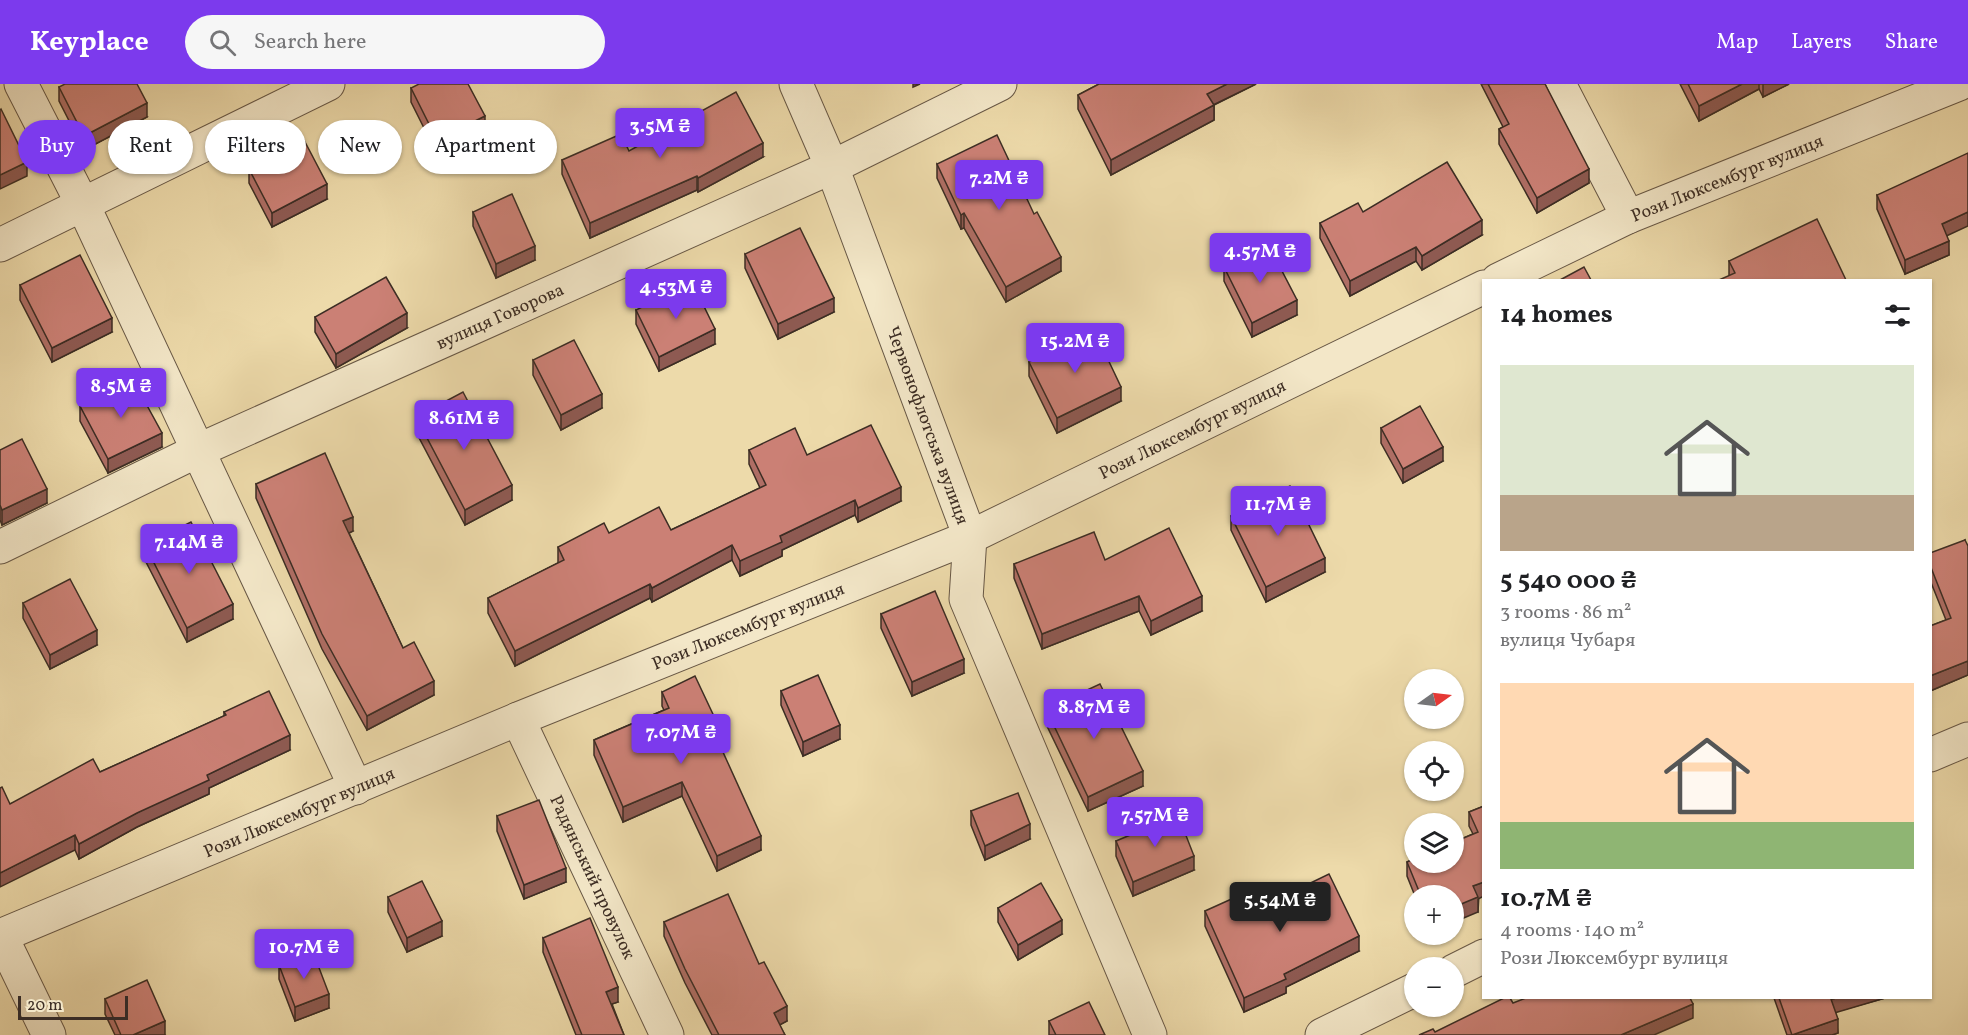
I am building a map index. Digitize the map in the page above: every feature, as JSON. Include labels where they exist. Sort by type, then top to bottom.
[{"type":"street","points":[[21,84],[83,205],[356,788]]},
{"type":"street","points":[[0,244],[328,84]]},
{"type":"street","name":"Червонофлотська вулиця","points":[[796,84],[832,167],[970,537],[966,599],[1150,1035]]},
{"type":"street","name":"вулиця Говорова","points":[[0,547],[197,451],[832,167],[1000,84]]},
{"type":"street","points":[[1559,84],[1628,217]]},
{"type":"street","name":"Рози Люксембург вулиця","points":[[1500,279],[1628,217],[1959,84]]},
{"type":"street","name":"Рози Люксембург вулиця","points":[[1,936],[518,718],[970,537],[1482,288]]},
{"type":"street","name":"Радянський провулок","points":[[518,718],[667,1035]]},
{"type":"street","points":[[1932,754],[1968,739]]},
{"type":"street","points":[[1,936],[49,1035]]},
{"type":"street","points":[[1464,966],[1482,957]]},
{"type":"street","points":[[1322,1035],[1404,995]]},
{"type":"building","points":[[65,84],[137,84],[147,103],[115,120],[108,120],[108,123],[96,130],[96,120],[76,120],[59,87]]},
{"type":"building","points":[[419,84],[468,84],[485,116],[477,120],[427,120],[411,88]]},
{"type":"building","points":[[1099,84],[1227,84],[1207,94],[1214,105],[1111,160],[1078,95]]},
{"type":"building","points":[[1488,84],[1545,84],[1589,169],[1537,198],[1499,129],[1509,124]]},
{"type":"building","points":[[1688,84],[1742,84],[1699,106]]},
{"type":"building","points":[[736,92],[763,143],[698,178],[697,176],[590,223],[562,160],[621,134],[629,151]]},
{"type":"building","points":[[0,110],[18,144],[18,166],[0,175]]},
{"type":"building","points":[[997,135],[1034,214],[1037,212],[1061,257],[1006,287],[964,213],[961,215],[937,164]]},
{"type":"building","points":[[306,144],[318,167],[318,174],[322,174],[327,184],[272,213],[252,174],[306,174]]},
{"type":"building","points":[[1968,153],[1968,212],[1942,224],[1949,241],[1905,260],[1877,195]]},
{"type":"building","points":[[1447,162],[1482,220],[1422,256],[1416,247],[1350,281],[1320,223],[1358,203],[1363,212]]},
{"type":"building","points":[[512,194],[535,246],[496,264],[473,212]]},
{"type":"building","points":[[1817,219],[1846,279],[1721,279],[1735,273],[1729,261]]},
{"type":"building","points":[[800,228],[834,298],[778,324],[745,254]]},
{"type":"building","points":[[1268,244],[1297,300],[1252,323],[1224,267]]},
{"type":"building","points":[[80,255],[112,318],[52,348],[20,285]]},
{"type":"building","points":[[1584,267],[1590,279],[1562,279]]},
{"type":"building","points":[[386,277],[407,313],[336,354],[315,317]]},
{"type":"building","points":[[692,282],[715,329],[659,357],[636,310]]},
{"type":"building","points":[[1094,330],[1121,387],[1057,418],[1029,362]]},
{"type":"building","points":[[574,340],[602,394],[561,415],[533,360]]},
{"type":"building","points":[[132,378],[162,433],[108,459],[80,406]]},
{"type":"building","points":[[463,392],[512,485],[465,510],[416,417]]},
{"type":"building","points":[[1420,406],[1443,447],[1403,469],[1381,428]]},
{"type":"building","points":[[871,425],[901,487],[858,508],[855,500],[780,536],[782,542],[740,561],[732,545],[652,588],[650,584],[515,651],[488,598],[564,560],[558,547],[604,523],[609,533],[659,507],[671,530],[766,485],[749,450],[795,428],[807,455]]},
{"type":"building","points":[[22,439],[47,489],[2,510],[0,505],[0,450]]},
{"type":"building","points":[[325,453],[353,517],[343,521],[403,648],[414,642],[434,681],[367,716],[322,634],[256,484]]},
{"type":"building","points":[[1290,486],[1325,558],[1266,587],[1231,516]]},
{"type":"building","points":[[191,522],[233,604],[187,628],[145,545]]},
{"type":"building","points":[[1169,528],[1202,596],[1151,621],[1139,596],[1042,634],[1014,564],[1094,532],[1105,560]]},
{"type":"building","points":[[1965,540],[1968,546],[1968,661],[1932,675],[1932,625],[1951,618],[1932,570],[1932,552]]},
{"type":"building","points":[[70,579],[97,630],[50,655],[23,603]]},
{"type":"building","points":[[935,591],[964,659],[912,682],[881,614]]},
{"type":"building","points":[[818,675],[840,725],[803,742],[781,691]]},
{"type":"building","points":[[695,676],[719,727],[713,730],[761,836],[717,856],[682,782],[623,807],[594,740],[669,708],[662,692]]},
{"type":"building","points":[[1100,684],[1143,771],[1088,797],[1046,709]]},
{"type":"building","points":[[269,691],[290,735],[207,775],[209,780],[137,813],[79,844],[75,835],[0,873],[0,788],[2,787],[10,804],[93,759],[100,772],[226,715],[224,712]]},
{"type":"building","points":[[1018,793],[1030,824],[985,846],[971,811]]},
{"type":"building","points":[[539,800],[566,868],[524,885],[497,816]]},
{"type":"building","points":[[1482,807],[1482,883],[1473,886],[1478,897],[1464,903],[1464,885],[1416,885],[1412,873],[1464,873],[1464,838],[1478,832],[1469,812]]},
{"type":"building","points":[[1178,815],[1194,856],[1133,882],[1116,841]]},
{"type":"building","points":[[1329,874],[1359,936],[1284,974],[1286,979],[1244,998],[1205,911],[1247,892],[1255,910]]},
{"type":"building","points":[[422,881],[442,921],[407,938],[388,897]]},
{"type":"building","points":[[1041,883],[1062,920],[1018,945],[998,908]]},
{"type":"building","points":[[728,894],[759,964],[764,962],[787,1006],[774,1013],[785,1035],[719,1035],[664,922]]},
{"type":"building","points":[[590,918],[618,987],[606,992],[624,1035],[582,1035],[543,938]]},
{"type":"building","points":[[313,952],[329,994],[295,1007],[279,965]]},
{"type":"building","points":[[147,980],[165,1021],[133,1035],[121,1035],[105,999]]},
{"type":"building","points":[[1502,999],[1511,999],[1513,1003],[1523,999],[1690,999],[1693,1004],[1621,1035],[1419,1035],[1433,1029],[1435,1032]]},
{"type":"building","points":[[1779,999],[1831,999],[1838,1019],[1792,1035]]},
{"type":"building","points":[[1089,1002],[1105,1035],[1056,1035],[1049,1021]]}]
